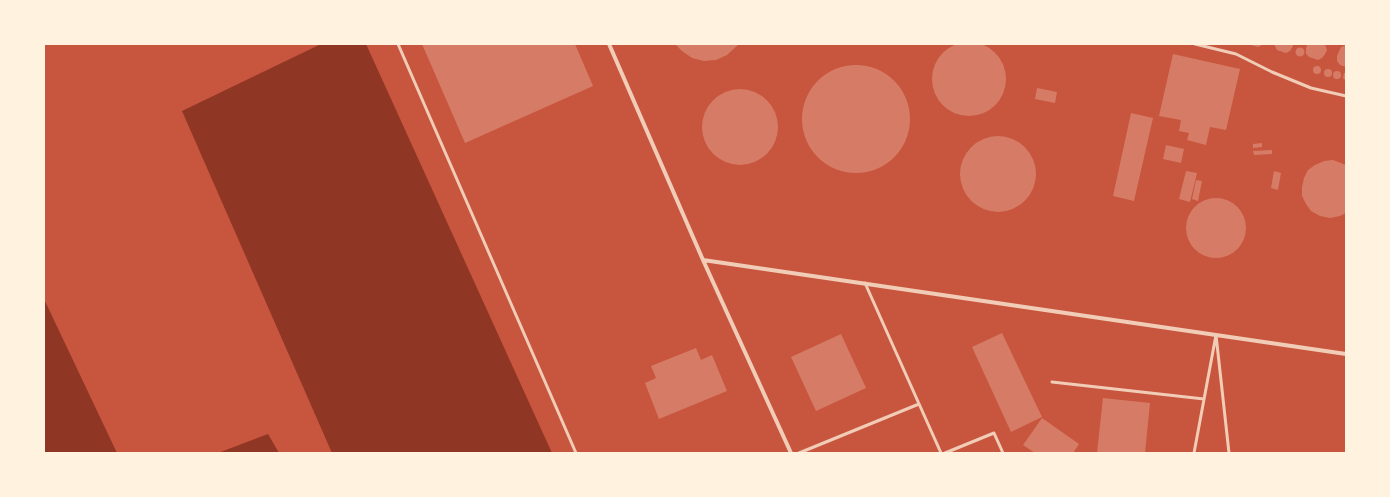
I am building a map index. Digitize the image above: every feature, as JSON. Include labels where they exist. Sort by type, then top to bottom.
[{"type":"street","points":[[609,44],[703,260],[791,453]]},
{"type":"street","points":[[703,260],[1346,354]]},
{"type":"lane","points":[[398,44],[576,453]]},
{"type":"lane","points":[[1195,44],[1236,54],[1272,72],[1311,88],[1346,96]]},
{"type":"lane","points":[[865,283],[941,453]]},
{"type":"lane","points":[[1194,453],[1216,335]]},
{"type":"lane","points":[[1216,335],[1229,453]]},
{"type":"lane","points":[[1052,382],[1204,399]]},
{"type":"lane","points":[[799,453],[919,404]]},
{"type":"lane","points":[[945,453],[994,433],[1003,453]]},
{"type":"shaded area","points":[[321,44],[366,44],[552,453],[332,453],[182,111]]},
{"type":"shaded area","points":[[44,299],[117,453],[44,453]]},
{"type":"shaded area","points":[[268,434],[279,453],[218,453]]},
{"type":"building","points":[[962,42],[976,42],[990,48],[1000,58],[1006,72],[1004,93],[1000,100],[990,110],[976,116],[962,116],[948,110],[938,100],[932,86],[932,72],[938,58],[948,48]]},
{"type":"building","points":[[422,44],[575,44],[593,86],[465,143]]},
{"type":"building","points":[[675,44],[739,44],[727,55],[716,60],[704,61],[692,58]]},
{"type":"building","points":[[1248,44],[1264,44],[1258,47]]},
{"type":"building","points":[[1274,44],[1294,44],[1290,51],[1286,53],[1277,50]]},
{"type":"building","points":[[1307,44],[1325,44],[1327,50],[1322,58],[1318,60],[1309,57],[1306,54]]},
{"type":"building","points":[[1346,45],[1346,67],[1340,65],[1337,61],[1337,56],[1341,47]]},
{"type":"building","points":[[1300,47],[1305,52],[1300,57],[1295,52]]},
{"type":"building","points":[[1173,54],[1240,69],[1226,130],[1210,127],[1206,145],[1187,140],[1189,133],[1179,131],[1181,120],[1159,116]]},
{"type":"building","points":[[856,65],[877,69],[894,81],[906,98],[910,119],[906,140],[894,157],[877,169],[856,173],[835,169],[818,157],[806,140],[802,119],[806,98],[818,81],[835,69]]},
{"type":"building","points":[[1317,66],[1320,67],[1320,73],[1317,74],[1314,73],[1313,70],[1314,67]]},
{"type":"building","points":[[1326,69],[1330,69],[1332,73],[1330,77],[1326,77],[1324,75],[1324,71]]},
{"type":"building","points":[[1337,71],[1340,72],[1340,78],[1337,79],[1334,78],[1333,75],[1334,72]]},
{"type":"building","points":[[1344,73],[1346,73],[1346,81],[1343,78]]},
{"type":"building","points":[[1037,88],[1057,92],[1055,103],[1035,99]]},
{"type":"building","points":[[740,89],[754,92],[767,100],[775,113],[778,127],[775,141],[767,154],[754,162],[740,165],[726,162],[713,154],[705,141],[702,127],[705,113],[713,100],[726,92]]},
{"type":"building","points":[[1131,113],[1153,118],[1134,201],[1113,196]]},
{"type":"building","points":[[990,136],[1006,136],[1019,142],[1030,153],[1036,166],[1034,189],[1019,206],[1006,212],[990,212],[977,206],[962,189],[960,182],[960,166],[966,153],[983,138]]},
{"type":"building","points":[[1262,143],[1262,147],[1253,148],[1253,144]]},
{"type":"building","points":[[1166,145],[1184,149],[1181,163],[1163,159]]},
{"type":"building","points":[[1272,150],[1272,154],[1254,155],[1253,151]]},
{"type":"building","points":[[1333,160],[1346,165],[1346,213],[1330,218],[1320,216],[1311,211],[1302,196],[1302,187],[1308,170],[1324,161]]},
{"type":"building","points":[[1186,171],[1197,173],[1190,202],[1179,199]]},
{"type":"building","points":[[1274,171],[1281,173],[1278,190],[1271,188]]},
{"type":"building","points":[[1196,180],[1202,181],[1198,201],[1192,199]]},
{"type":"building","points":[[1216,198],[1232,203],[1237,207],[1241,212],[1246,228],[1241,244],[1237,249],[1232,253],[1216,258],[1200,253],[1195,249],[1191,244],[1186,228],[1191,212],[1195,207],[1200,203]]},
{"type":"building","points":[[1002,333],[1042,417],[1011,432],[972,347]]},
{"type":"building","points":[[841,334],[866,388],[816,411],[791,357]]},
{"type":"building","points":[[696,348],[701,360],[712,355],[727,391],[659,419],[645,383],[656,378],[651,366]]},
{"type":"building","points":[[1103,398],[1150,403],[1145,453],[1097,453]]},
{"type":"building","points":[[1042,418],[1079,444],[1073,453],[1035,453],[1023,445]]}]
